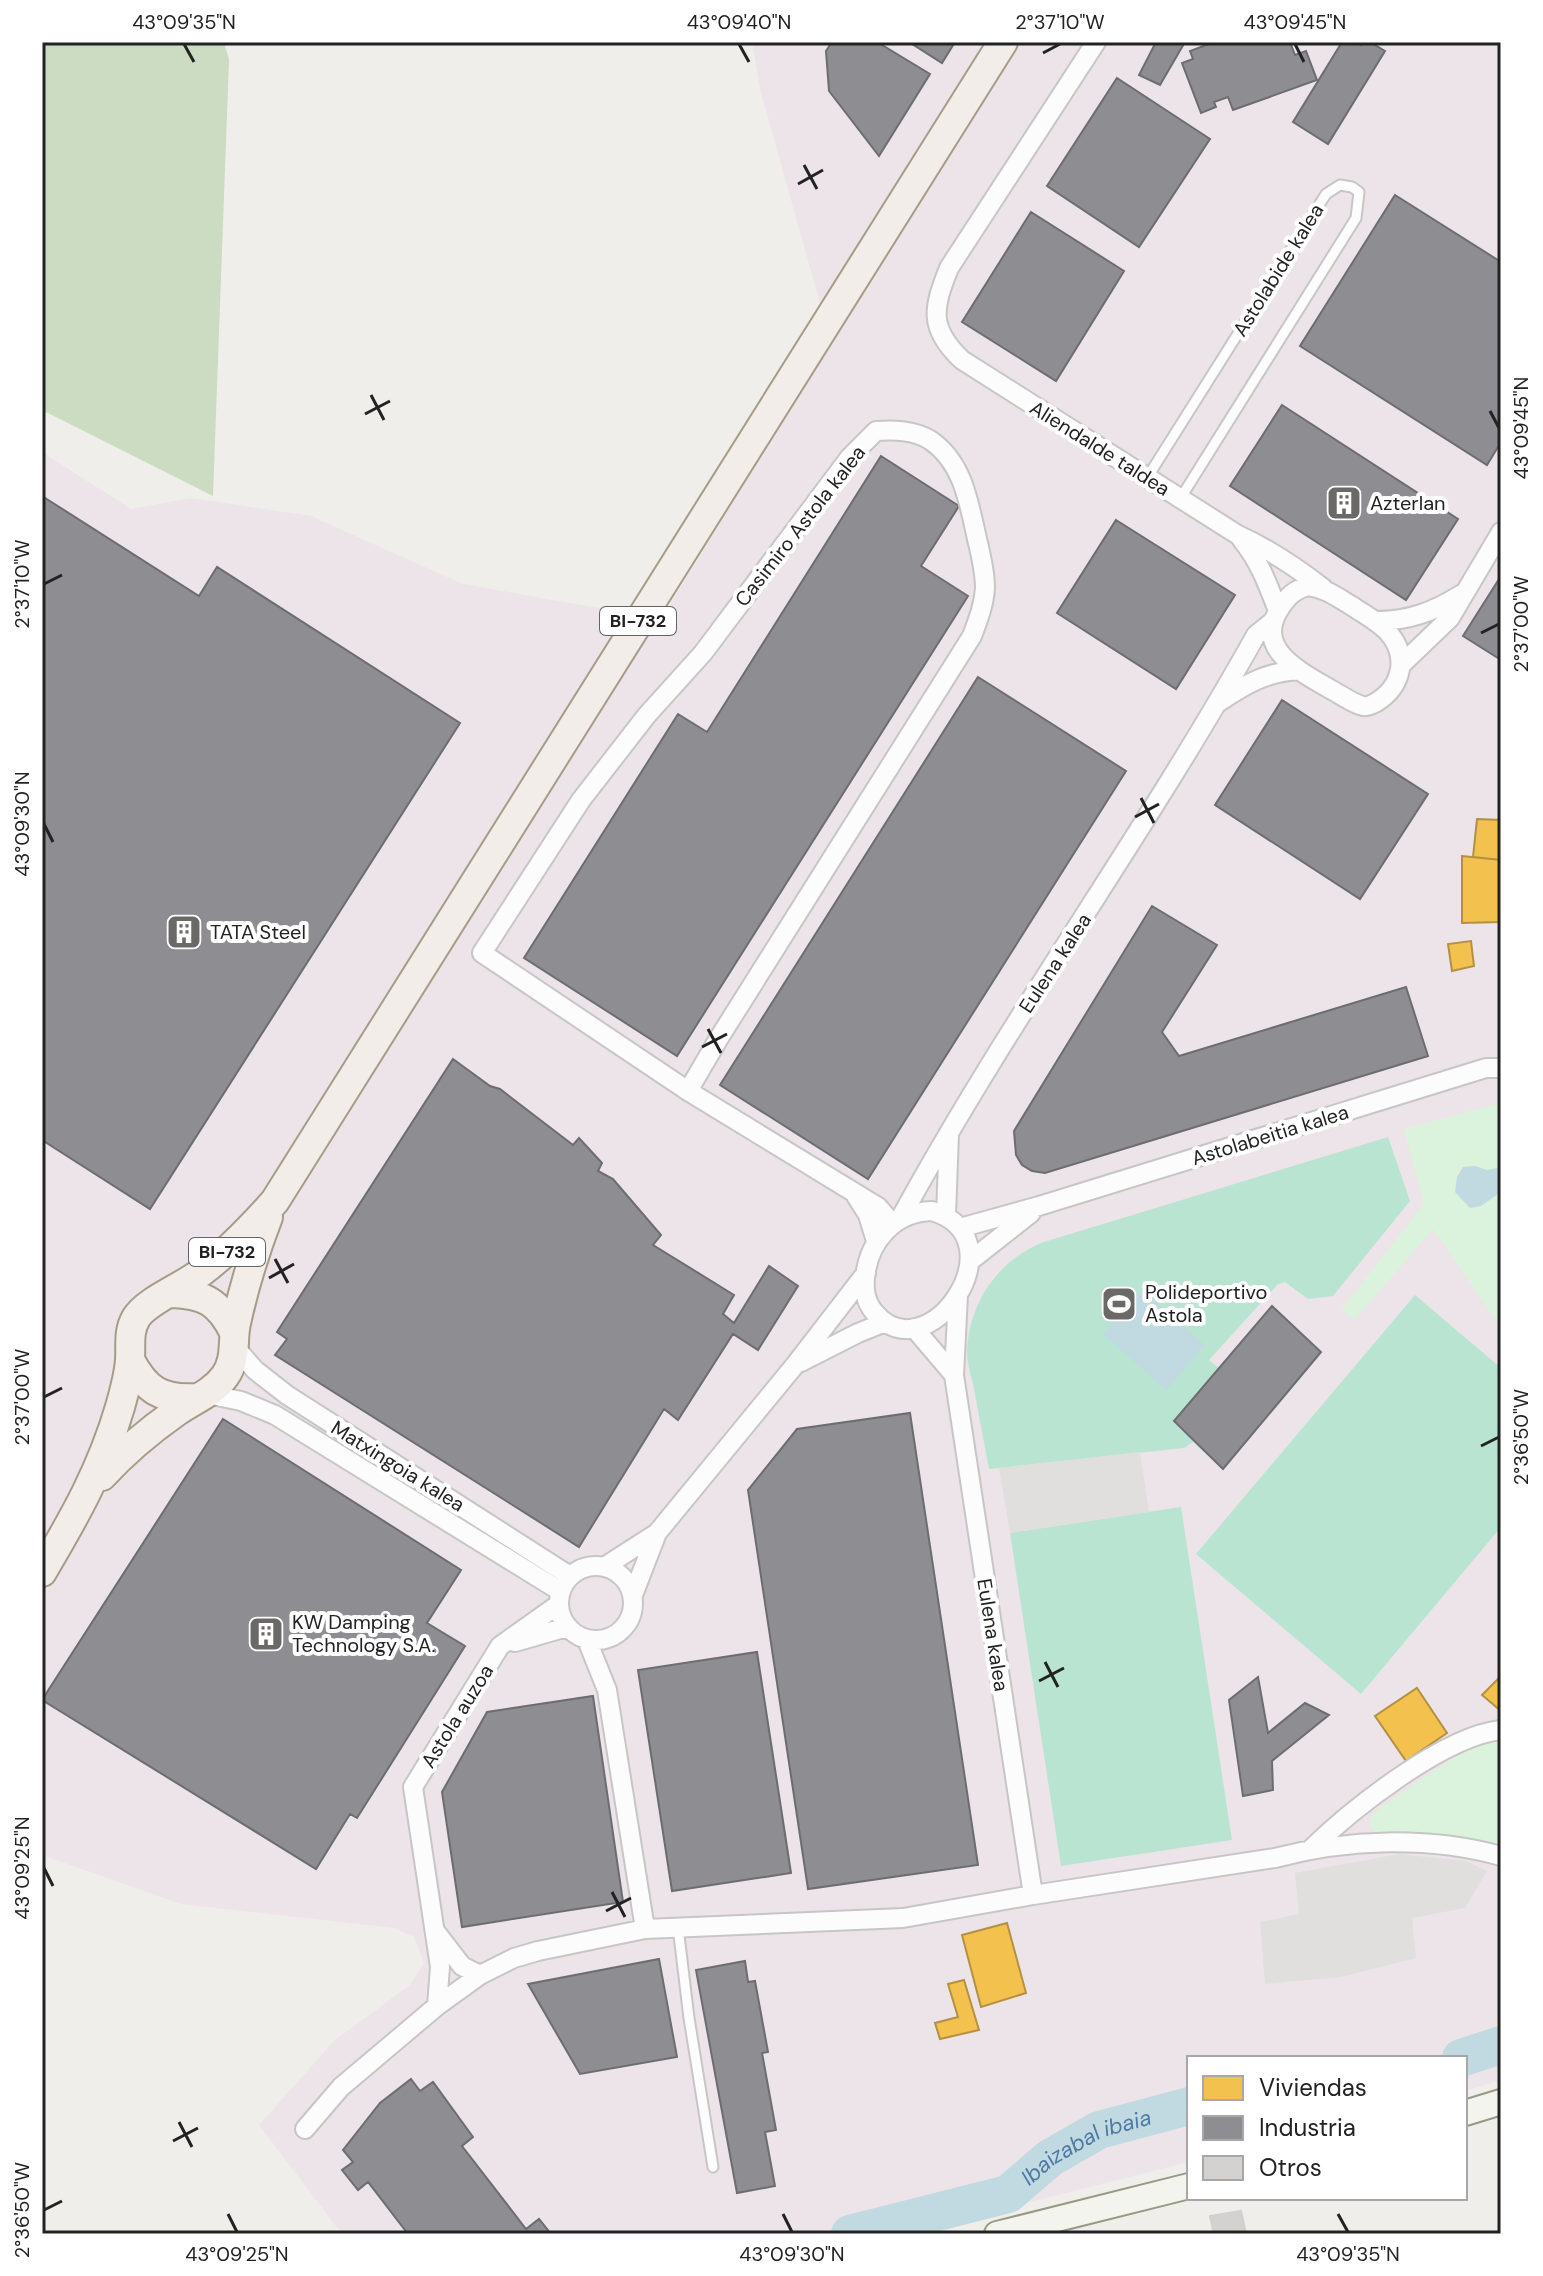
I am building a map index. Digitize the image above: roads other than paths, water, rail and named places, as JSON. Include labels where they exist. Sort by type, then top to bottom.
[{"type":"main road","name":"BI-732","points":[[42,1572],[92,1485],[113,1431],[130,1360],[129,1338],[137,1317],[152,1301],[172,1293],[227,1251],[275,1201],[1003,42]]},
{"type":"main road","name":"BI-732","points":[[92,1485],[145,1435],[227,1374],[234,1356],[234,1339],[248,1275],[275,1201]]},
{"type":"main road","name":"BI-732","points":[[172,1293],[194,1294],[214,1303],[227,1318],[234,1339]]},
{"type":"main road","points":[[130,1360],[141,1380],[158,1394],[182,1399],[201,1396]]},
{"type":"street","name":"Aliendalde taldea","points":[[1096,42],[949,268],[936,303],[937,324],[951,350],[962,360],[1238,535],[1296,567],[1375,621],[1395,642],[1401,665],[1399,679],[1391,690],[1365,707],[1299,670],[1278,649],[1272,638],[1275,616],[1260,566],[1238,535]]},
{"type":"street","name":"Casimiro Astola kalea","points":[[688,1091],[972,636],[983,606],[985,586],[976,532],[965,487],[948,456],[929,439],[899,430],[876,431],[850,457],[703,653],[647,715],[581,800],[482,953],[688,1091],[878,1207],[896,1222]]},
{"type":"street","name":"Aliendalde taldea","points":[[1401,665],[1450,618],[1501,532]]},
{"type":"street","points":[[1217,703],[1256,635],[1275,616],[1291,593],[1308,586],[1323,588]]},
{"type":"street","name":"Aliendalde taldea","points":[[1375,621],[1416,617],[1432,612],[1462,594]]},
{"type":"street","points":[[1217,703],[1252,680],[1275,672],[1299,670]]},
{"type":"street","name":"Eulena kalea","points":[[896,1222],[949,1130],[1162,796],[1217,703]]},
{"type":"street","name":"Astolabeitia kalea","points":[[953,1222],[1039,1206],[1486,1068],[1501,1068]]},
{"type":"street","points":[[949,1130],[953,1222]]},
{"type":"street","points":[[855,1194],[868,1215],[876,1241]]},
{"type":"street","name":"Astolabeitia kalea","points":[[970,1261],[1039,1206]]},
{"type":"street","points":[[932,1211],[953,1222],[968,1242],[970,1261],[958,1295],[946,1312],[930,1323],[900,1329],[883,1323],[870,1307],[864,1291],[869,1255],[876,1241],[896,1222],[917,1212],[932,1211]]},
{"type":"street","points":[[657,1533],[633,1595],[630,1620],[622,1630],[599,1641],[587,1640],[567,1627],[561,1616],[563,1590],[580,1569],[604,1567],[657,1533],[866,1273]]},
{"type":"street","name":"Eulena kalea","points":[[958,1295],[954,1375],[1033,1895]]},
{"type":"street","points":[[795,1365],[883,1323]]},
{"type":"street","points":[[914,1328],[954,1375]]},
{"type":"street","name":"Matxingoia kalea","points":[[234,1339],[255,1370],[287,1395],[563,1590]]},
{"type":"street","name":"Matxingoia kalea","points":[[201,1396],[241,1401],[275,1415],[563,1590]]},
{"type":"street","points":[[604,1567],[622,1577],[633,1595]]},
{"type":"street","name":"Astola auzoa","points":[[437,2006],[440,1967],[413,1787],[500,1646],[563,1590]]},
{"type":"street","name":"Astola auzoa","points":[[500,1646],[567,1627]]},
{"type":"street","points":[[607,1690],[611,1637]]},
{"type":"street","points":[[587,1640],[607,1690],[645,1929]]},
{"type":"street","points":[[1311,1849],[1348,1813],[1429,1759],[1479,1733],[1501,1730]]},
{"type":"street","points":[[305,2129],[341,2087],[437,2006],[480,1975],[514,1958],[538,1951],[645,1929],[903,1918],[1275,1858],[1311,1849],[1389,1843],[1467,1847],[1501,1856]]},
{"type":"street","points":[[433,1929],[462,1966],[480,1975]]},
{"type":"street","points":[[1467,2112],[1501,2102]]},
{"type":"street","points":[[997,2234],[1187,2186]]},
{"type":"lane","name":"Astolabide kalea","points":[[1147,478],[1326,194],[1340,185],[1352,187],[1359,192],[1356,218],[1180,499]]},
{"type":"lane","points":[[678,1927],[713,2167]]},
{"type":"water","points":[[1475,1166],[1487,1170],[1501,1167],[1501,1192],[1481,1206],[1470,1208],[1455,1192],[1457,1177],[1463,1167]]},
{"type":"water","points":[[1142,1290],[1205,1345],[1166,1390],[1103,1334]]},
{"type":"waterway","name":"Ibaizabal ibaia","points":[[1467,2056],[1501,2045]]},
{"type":"waterway","name":"Ibaizabal ibaia","points":[[850,2234],[1008,2194],[1050,2158],[1099,2130],[1187,2107]]},
{"type":"place","name":"Azterlan","points":[[1344,503]]},
{"type":"place","name":"TATA Steel","points":[[184,932]]},
{"type":"place","name":"Polideportivo Astola","points":[[1119,1304]]},
{"type":"place","name":"KW Damping Technology S.A.","points":[[266,1634]]}]
